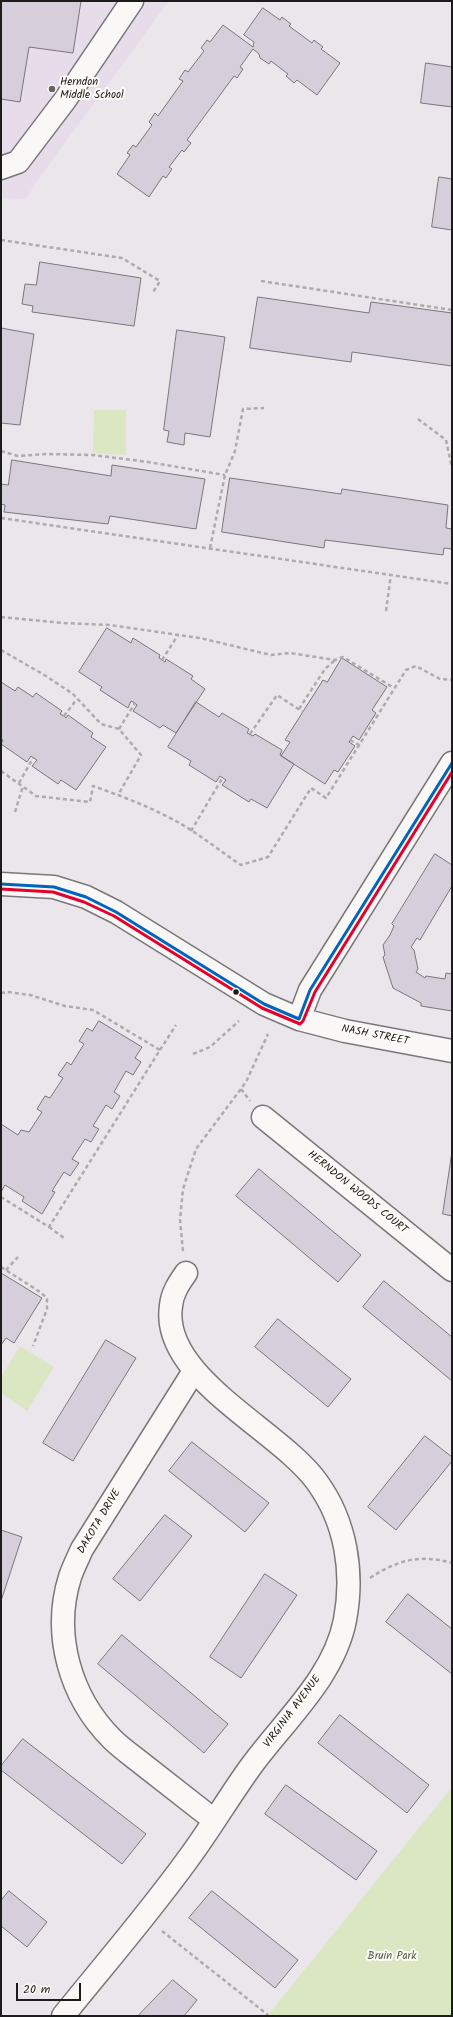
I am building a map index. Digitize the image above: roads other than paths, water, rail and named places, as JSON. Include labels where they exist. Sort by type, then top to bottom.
[{"type":"street","points":[[1,168],[18,162],[65,100],[132,1]]},
{"type":"street","points":[[299,1019],[310,990],[452,763]]},
{"type":"street","name":"NASH STREET","points":[[1,884],[54,888],[86,897],[116,912],[264,1004],[299,1019],[346,1031],[452,1051]]},
{"type":"street","name":"HERNDON WOODS COURT","points":[[263,1117],[452,1270]]},
{"type":"street","name":"VIRGINIA AVENUE","points":[[64,2016],[190,1857],[252,1765],[318,1681],[336,1648],[344,1623],[349,1591],[348,1561],[342,1534],[331,1506],[316,1481],[297,1459],[212,1388],[194,1371],[176,1342],[170,1323],[171,1305],[176,1288],[186,1273]]},
{"type":"street","name":"DAKOTA DRIVE","points":[[194,1371],[82,1549],[70,1577],[64,1609],[64,1639],[68,1665],[79,1694],[94,1719],[112,1740],[214,1820]]},
{"type":"place","name":"Herndon Middle School","points":[[52,89]]},
{"type":"park label","name":"Bruin Park","points":[[392,1957]]}]
